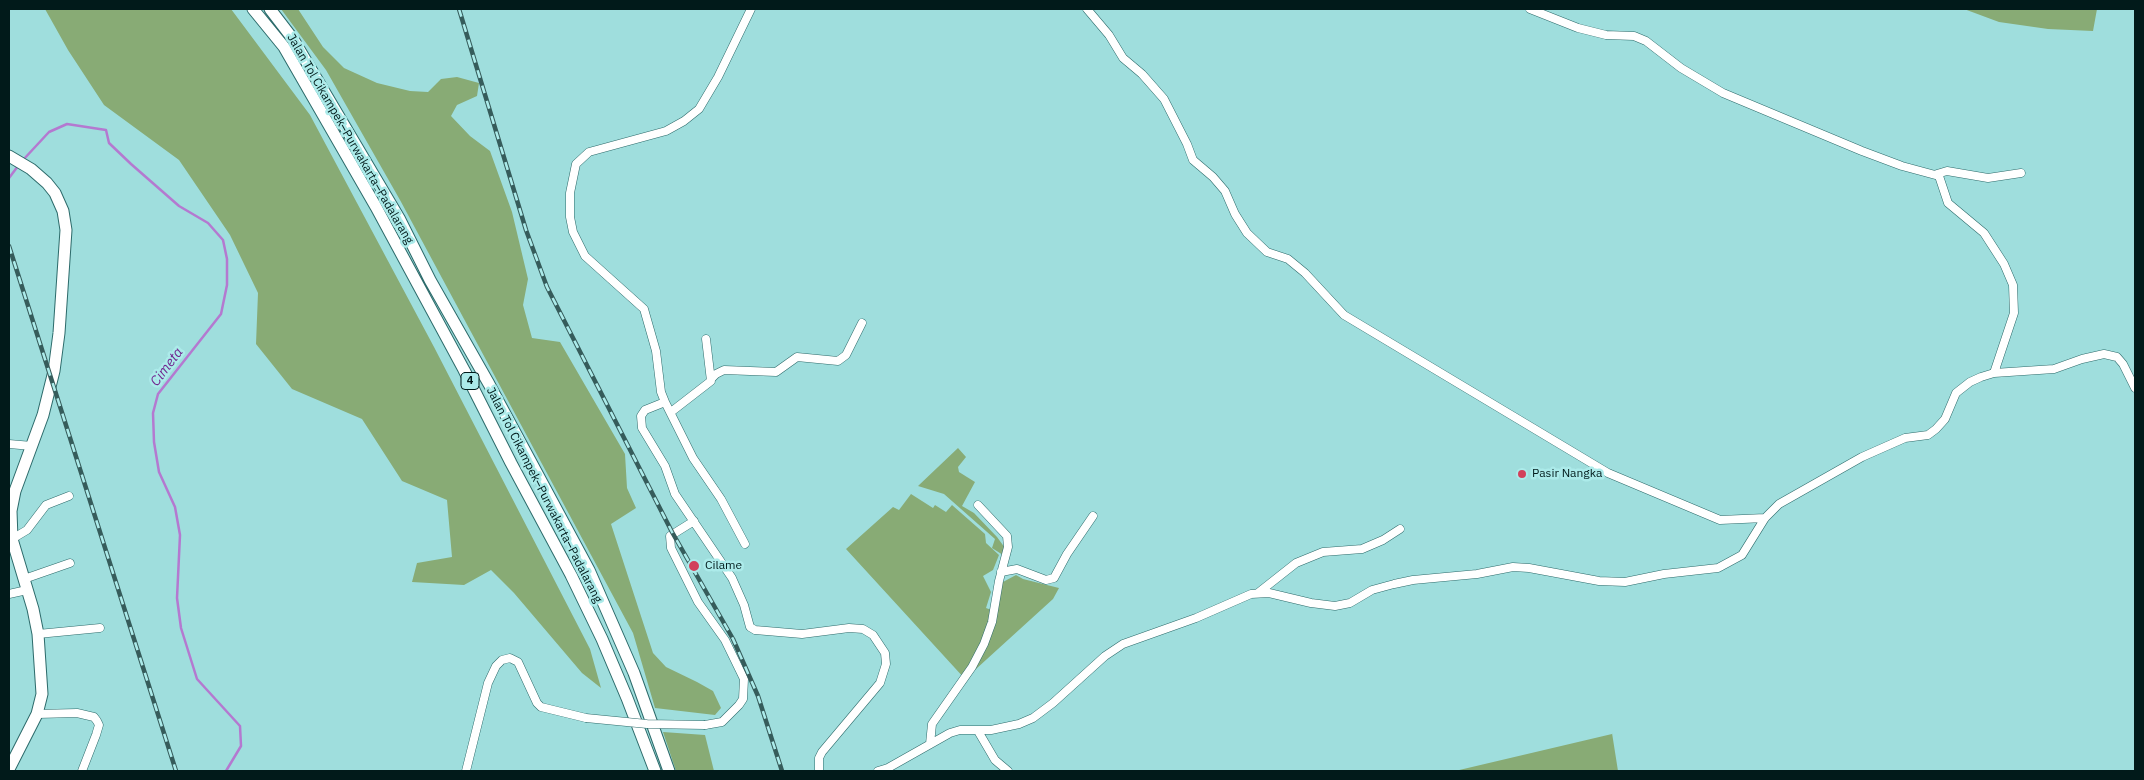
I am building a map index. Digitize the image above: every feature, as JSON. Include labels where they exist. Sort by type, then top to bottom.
[{"type":"highway","name":"Jalan Tol Cikampek–Purwakarta–Padalarang","points":[[253,9],[284,47],[376,207],[464,370],[571,575],[602,639],[655,771]]},
{"type":"highway","name":"Jalan Tol Cikampek–Purwakarta–Padalarang","points":[[270,9],[293,39],[399,218],[430,280],[489,384],[588,570],[634,674],[669,771]]},
{"type":"highway","points":[[9,156],[47,183],[60,201],[66,230],[59,333],[54,371],[44,415],[16,491],[11,511],[12,539],[26,584],[38,634],[42,683],[37,714],[9,768]]},
{"type":"street","points":[[745,544],[721,499],[693,458],[665,402],[661,392],[658,358],[644,309],[585,256],[573,232],[570,217],[570,193],[576,164],[590,152],[666,130],[684,121],[699,109],[718,77],[750,9]]},
{"type":"street","points":[[1087,9],[1109,35],[1123,58],[1142,74],[1164,99],[1193,160],[1213,177],[1225,191],[1235,214],[1247,233],[1267,252],[1288,260],[1305,273],[1344,315],[1608,473],[1720,520],[1765,518]]},
{"type":"street","points":[[1530,9],[1578,28],[1606,35],[1634,36],[1646,41],[1681,68],[1723,93],[1902,166],[1937,174],[1947,171],[1988,178],[2021,174]]},
{"type":"street","points":[[1937,174],[1941,178],[1948,202],[1984,233],[2004,264],[2013,285],[2014,312],[1994,372]]},
{"type":"street","points":[[671,412],[709,384],[716,374],[724,370],[776,372],[797,357],[838,362],[846,355],[862,323]]},
{"type":"street","points":[[706,339],[711,379]]},
{"type":"street","points":[[878,771],[888,768],[943,736],[960,730],[978,731],[1020,724],[1053,703],[1105,656],[1130,640],[1196,618],[1251,594],[1268,593],[1311,603],[1335,606],[1350,602],[1372,590],[1394,584],[1513,568],[1528,568],[1599,581],[1625,582],[1664,574],[1706,570],[1731,563],[1742,555],[1765,518],[1780,504],[1862,457],[1898,441],[1928,435],[1945,419],[1952,401],[1959,390],[1976,379],[1994,372],[2054,370],[2082,359],[2104,354],[2117,358],[2123,364],[2135,388]]},
{"type":"street","points":[[665,402],[645,410],[640,422],[665,466],[675,494],[732,578],[752,629],[802,634],[850,628],[863,629],[873,634],[883,649],[886,664],[880,683],[825,747],[819,758],[819,771]]},
{"type":"street","points":[[9,444],[32,446]]},
{"type":"street","points":[[12,539],[27,530],[46,505],[69,496]]},
{"type":"street","points":[[930,744],[932,724],[972,667],[984,644],[992,622],[1008,540],[1004,533],[978,505]]},
{"type":"street","points":[[1001,572],[1017,569],[1046,580],[1054,578],[1067,554],[1093,516]]},
{"type":"street","points":[[466,771],[488,683],[496,666],[502,660],[510,658],[518,662],[537,703],[541,707],[586,718],[647,724],[705,725],[722,722],[739,705],[743,699],[744,680],[725,640],[698,602],[670,548],[669,538],[672,532],[694,521]]},
{"type":"street","points":[[1258,593],[1296,563],[1323,552],[1362,549],[1383,540],[1400,529]]},
{"type":"street","points":[[9,594],[70,564]]},
{"type":"street","points":[[38,634],[100,628]]},
{"type":"street","points":[[37,714],[78,713],[94,717],[99,725],[82,771]]},
{"type":"street","points":[[978,731],[995,760],[1008,771]]},
{"type":"green space","points":[[45,9],[231,9],[310,115],[434,347],[590,649],[601,688],[582,673],[514,593],[491,570],[464,585],[412,582],[417,563],[452,557],[447,500],[402,481],[362,419],[292,389],[256,344],[258,293],[230,235],[179,160],[104,105],[68,50]]},
{"type":"green space","points":[[281,9],[298,9],[323,47],[344,68],[377,83],[410,91],[428,92],[441,79],[457,77],[479,83],[477,96],[457,105],[451,116],[470,136],[490,151],[512,212],[528,279],[523,305],[532,338],[560,342],[625,454],[627,488],[636,508],[611,524],[653,653],[666,667],[713,691],[721,708],[715,715],[655,708],[633,633],[400,200],[326,70]]},
{"type":"green space","points":[[1964,9],[2097,9],[2093,31],[2048,29],[1999,22]]},
{"type":"green space","points":[[958,448],[966,457],[958,467],[959,472],[975,482],[962,506],[974,513],[997,537],[1005,548],[1003,555],[992,548],[995,539],[944,494],[918,486]]},
{"type":"green space","points":[[911,494],[933,508],[935,505],[946,512],[952,505],[985,534],[986,543],[999,555],[993,570],[983,576],[991,592],[986,608],[994,611],[1003,582],[1016,575],[1023,579],[1059,588],[1053,599],[965,679],[846,549],[893,507],[899,510]]},
{"type":"green space","points":[[663,732],[705,735],[714,771],[676,771]]},
{"type":"green space","points":[[1612,734],[1618,771],[1455,771]]},
{"type":"waterway","name":"Cimeta","points":[[23,160],[49,132],[67,124],[106,130],[109,143],[131,164],[179,206],[208,223],[223,240],[227,259],[227,285],[221,314],[158,394],[153,413],[154,442],[159,472],[175,507],[180,535],[177,598],[181,628],[197,679],[240,726],[241,746],[226,771]]},
{"type":"waterway","name":"Cimeta","points":[[9,178],[18,166]]},
{"type":"railway","points":[[459,9],[526,230],[547,287],[672,532],[733,639],[758,696],[782,771]]},
{"type":"railway","points":[[9,246],[176,771]]},
{"type":"place","name":"Pasir Nangka","points":[[1522,474]]},
{"type":"place","name":"Cilame","points":[[694,566]]}]
